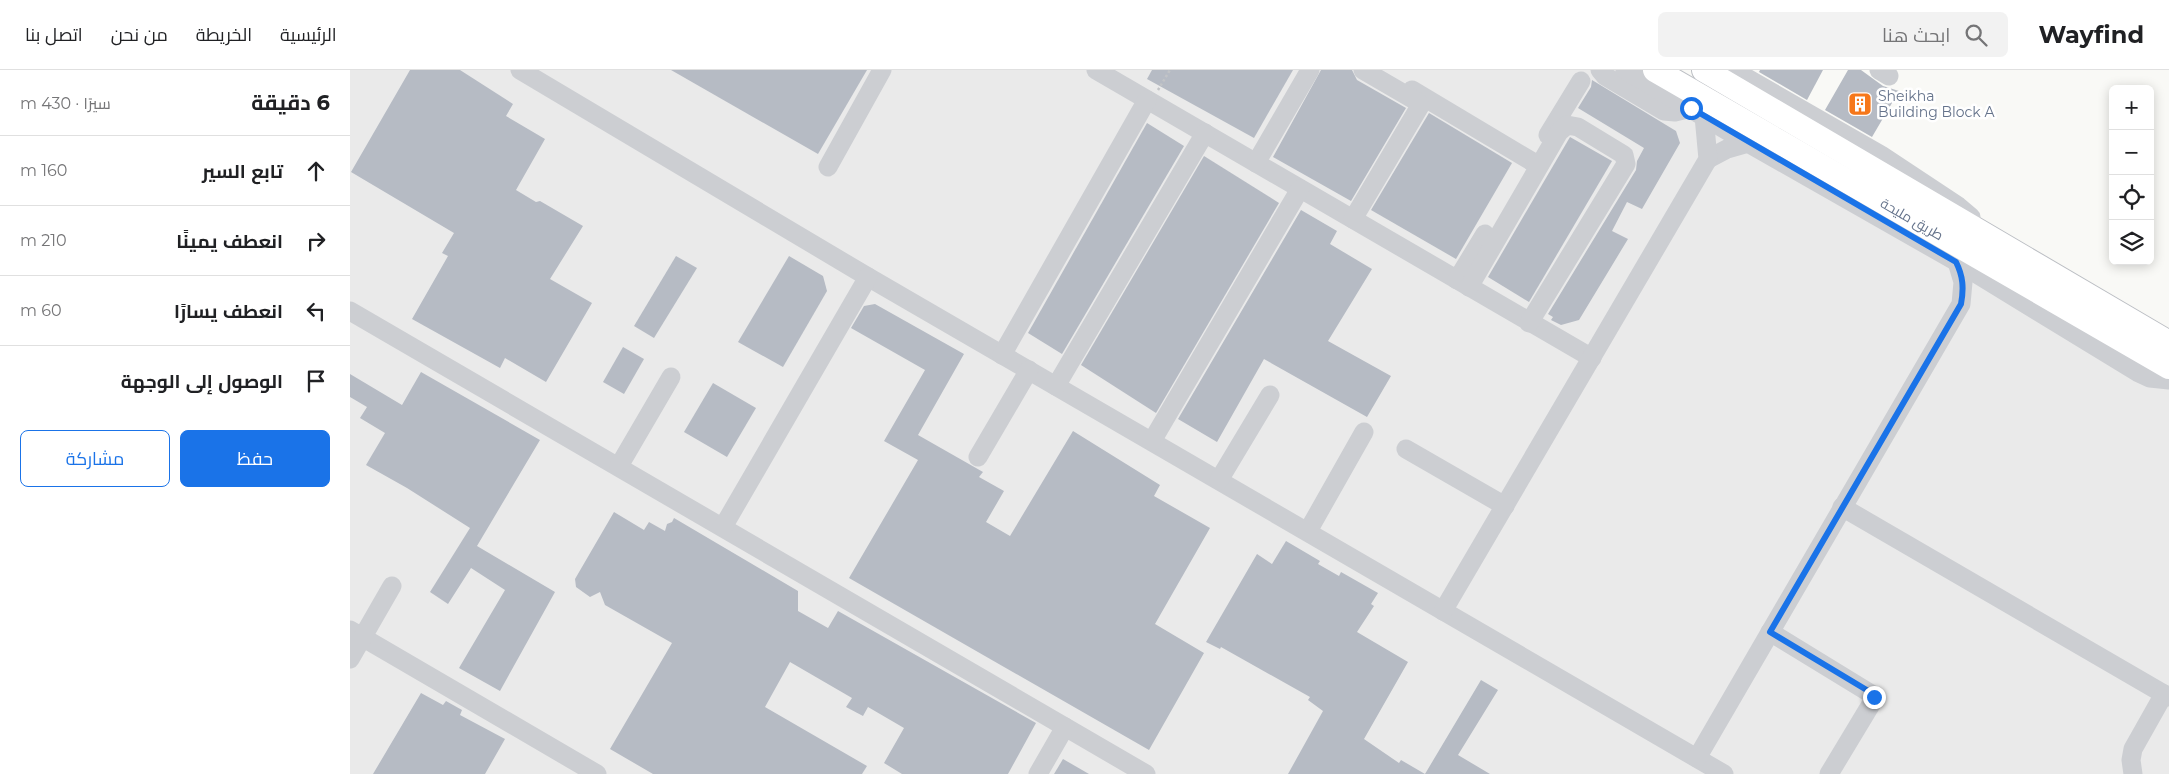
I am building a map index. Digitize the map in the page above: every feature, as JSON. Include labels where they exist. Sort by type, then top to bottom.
[{"type":"main road","name":"طريق مليحة","points":[[1655,70],[2169,367]]},
{"type":"main road","name":"طريق مليحة","points":[[1704,70],[2169,343]]},
{"type":"street","points":[[520,70],[868,277],[1724,774]]},
{"type":"street","points":[[828,168],[882,70]]},
{"type":"street","points":[[1096,70],[1592,358]]},
{"type":"street","points":[[1256,163],[1310,70]]},
{"type":"street","points":[[1353,219],[1420,106],[1418,102],[1363,70]]},
{"type":"street","points":[[1378,70],[1531,161]]},
{"type":"street","points":[[1600,70],[1604,76],[1664,111],[1697,112]]},
{"type":"street","points":[[1625,70],[1956,262],[2138,372],[2150,378],[2169,380]]},
{"type":"street","points":[[1741,72],[1881,155],[1950,201],[1969,215],[1986,236]]},
{"type":"street","points":[[1463,284],[1531,161],[1582,81]]},
{"type":"street","points":[[1002,355],[1149,101]]},
{"type":"street","points":[[1697,112],[1708,159]]},
{"type":"street","points":[[1463,284],[1559,132],[1566,125],[1578,127],[1624,155],[1626,164],[1529,323]]},
{"type":"street","points":[[1056,386],[1205,133]]},
{"type":"street","points":[[1443,611],[1708,159],[1748,143]]},
{"type":"street","points":[[1152,441],[1300,189]]},
{"type":"street","points":[[1697,758],[1961,304],[1963,282],[1956,262]]},
{"type":"street","points":[[723,527],[868,277]]},
{"type":"street","points":[[1961,304],[1993,284]]},
{"type":"street","points":[[350,311],[1146,774]]},
{"type":"street","points":[[978,457],[1029,370]]},
{"type":"street","points":[[619,466],[671,377]]},
{"type":"street","points":[[1219,480],[1270,395]]},
{"type":"street","points":[[1308,532],[1364,432]]},
{"type":"street","points":[[1406,448],[1505,506]]},
{"type":"street","points":[[1842,507],[2167,696],[2133,749],[2131,760],[2132,774]]},
{"type":"street","points":[[350,659],[356,633],[392,586]]},
{"type":"street","points":[[1770,632],[1873,695],[1873,701],[1828,774]]},
{"type":"street","points":[[356,633],[597,774]]},
{"type":"street","points":[[1038,774],[1065,727]]},
{"type":"path","points":[[1149,101],[1170,70]]},
{"type":"shaded area","points":[[350,70],[1640,70],[2169,387],[2169,774],[350,774]]},
{"type":"building","points":[[410,70],[460,70],[513,104],[506,116],[545,139],[516,190],[536,202],[540,201],[583,226],[550,279],[592,303],[546,382],[505,358],[500,368],[412,319],[448,256],[442,253],[454,233],[351,172]]},
{"type":"building","points":[[671,70],[867,70],[818,154]]},
{"type":"building","points":[[1152,70],[1293,70],[1254,138],[1147,79]]},
{"type":"building","points":[[1321,70],[1352,70],[1357,80],[1406,108],[1351,201],[1273,157]]},
{"type":"building","points":[[1760,70],[1823,70],[1807,100],[1759,72]]},
{"type":"building","name":"Sheikha Building Block A","points":[[1848,70],[1861,70],[1883,86],[1899,91],[1872,137],[1825,110]]},
{"type":"building","points":[[1592,80],[1676,131],[1680,143],[1642,209],[1627,202],[1612,231],[1628,239],[1579,320],[1561,325],[1551,320],[1553,317],[1548,314],[1636,170],[1637,161],[1644,148],[1578,108],[1591,87]]},
{"type":"building","points":[[1429,113],[1512,163],[1456,259],[1371,210]]},
{"type":"building","points":[[1147,123],[1184,146],[1062,354],[1028,333]]},
{"type":"building","points":[[1570,137],[1612,161],[1529,302],[1488,277]]},
{"type":"building","points":[[1204,156],[1279,203],[1156,413],[1081,365]]},
{"type":"building","points":[[1301,210],[1337,231],[1330,244],[1372,269],[1328,341],[1391,376],[1367,417],[1264,359],[1217,442],[1178,419]]},
{"type":"building","points":[[676,256],[697,268],[654,338],[634,326]]},
{"type":"building","points":[[789,256],[823,276],[827,291],[783,367],[738,342]]},
{"type":"building","points":[[875,304],[964,354],[918,435],[983,472],[979,477],[1004,491],[986,522],[1010,536],[1073,431],[1160,485],[1154,496],[1210,528],[1155,624],[1204,653],[1149,750],[849,578],[918,460],[884,441],[925,370],[851,328],[864,306]]},
{"type":"building","points":[[623,347],[644,359],[624,394],[603,382]]},
{"type":"building","points":[[421,372],[540,440],[477,546],[555,592],[500,691],[459,668],[505,590],[471,568],[448,604],[430,592],[470,528],[407,488],[366,465],[385,433],[360,418],[367,407],[350,397],[350,374],[402,405]]},
{"type":"building","points":[[713,383],[756,408],[727,457],[684,432]]},
{"type":"building","points":[[614,512],[644,530],[649,522],[665,531],[667,524],[672,522],[674,518],[798,591],[798,611],[828,628],[838,611],[1036,723],[1008,774],[902,774],[884,763],[904,728],[868,707],[863,716],[846,707],[852,698],[790,662],[765,707],[867,766],[862,774],[653,774],[610,749],[672,643],[605,605],[600,592],[590,597],[576,587],[575,579]]},
{"type":"building","points":[[1286,541],[1320,561],[1318,564],[1339,576],[1341,572],[1378,593],[1371,604],[1374,606],[1357,632],[1408,662],[1364,739],[1399,763],[1401,760],[1425,774],[1288,774],[1323,711],[1308,700],[1310,697],[1221,647],[1220,649],[1206,642],[1257,554],[1272,564]]},
{"type":"building","points":[[1481,680],[1498,690],[1458,755],[1490,774],[1425,774]]},
{"type":"building","points":[[421,693],[443,705],[446,701],[462,710],[460,715],[505,739],[485,774],[373,774]]},
{"type":"building","points":[[1063,759],[1089,774],[1054,774]]},
{"type":"place","name":"Sheikha Building Block A","points":[[1860,104]]},
{"type":"route","points":[[1691,108],[1748,143],[1956,262],[1961,272],[1963,282],[1961,304],[1770,632],[1870,692],[1874,697]]}]
